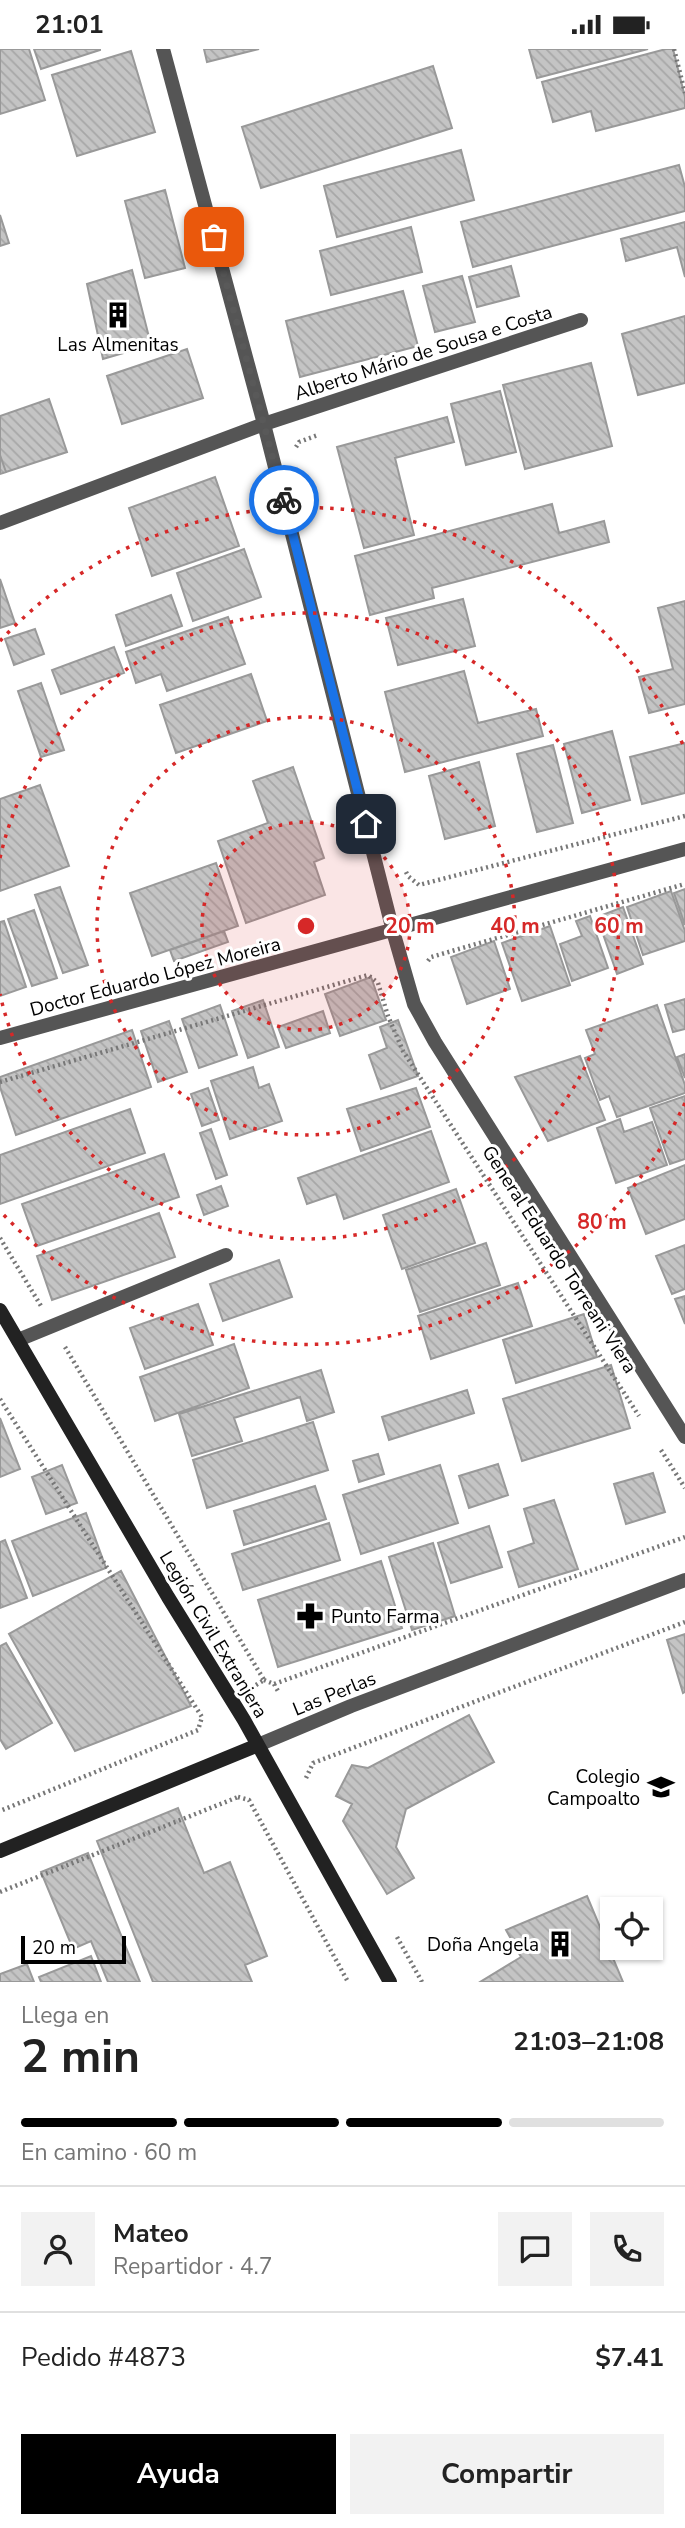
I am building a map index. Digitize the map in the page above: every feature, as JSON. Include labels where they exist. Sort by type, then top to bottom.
[{"type":"street","name":"General Eduardo Torreani Viera","points":[[163,49],[264,424],[414,1004],[435,1042],[685,1437]]},
{"type":"street","name":"Alberto Mário de Sousa e Costa","points":[[0,523],[264,424],[582,320]]},
{"type":"street","name":"Doctor Eduardo López Moreira","points":[[0,1038],[685,849]]},
{"type":"street","points":[[18,1340],[226,1255]]},
{"type":"street","name":"Legión Civil Extranjera","points":[[0,1310],[258,1745],[390,1982]]},
{"type":"street","name":"Las Perlas","points":[[0,1851],[351,1706],[685,1580]]},
{"type":"path","points":[[674,49],[685,93]]},
{"type":"path","points":[[295,450],[299,442],[325,433]]},
{"type":"path","points":[[404,863],[408,876],[419,888],[685,817]]},
{"type":"path","points":[[426,964],[431,954],[685,884]]},
{"type":"path","points":[[0,1082],[368,975],[378,983]]},
{"type":"path","name":"General Eduardo Torreani Viera","points":[[403,1051],[640,1419]]},
{"type":"path","points":[[0,1238],[43,1310]]},
{"type":"path","name":"Legión Civil Extranjera","points":[[64,1345],[264,1680]]},
{"type":"path","points":[[0,1399],[205,1716],[199,1727],[0,1811]]},
{"type":"path","points":[[655,1442],[685,1488]]},
{"type":"path","name":"Las Perlas","points":[[264,1680],[274,1684],[685,1537]]},
{"type":"path","points":[[306,1778],[313,1763],[685,1622]]},
{"type":"path","points":[[256,1685],[264,1680]]},
{"type":"path","points":[[274,1684],[278,1691]]},
{"type":"path","points":[[199,1727],[203,1738]]},
{"type":"path","points":[[307,1752],[313,1763]]},
{"type":"path","points":[[233,1790],[238,1797]]},
{"type":"path","points":[[0,1892],[238,1797],[249,1800],[256,1797]]},
{"type":"path","points":[[249,1800],[348,1982]]},
{"type":"building","points":[[0,49],[29,49],[45,100],[0,114]]},
{"type":"building","points":[[34,49],[100,49],[100,50],[41,69]]},
{"type":"building","points":[[204,49],[259,49],[207,62]]},
{"type":"building","points":[[529,49],[648,49],[537,78]]},
{"type":"building","points":[[673,49],[685,97],[685,108],[596,131],[591,111],[553,122],[542,82]]},
{"type":"building","points":[[131,51],[155,132],[77,156],[52,75]]},
{"type":"building","points":[[433,66],[452,128],[261,188],[242,127]]},
{"type":"building","points":[[461,150],[474,200],[337,237],[324,186]]},
{"type":"building","points":[[679,165],[685,187],[685,211],[473,267],[461,222]]},
{"type":"building","points":[[165,190],[185,268],[145,278],[125,201]]},
{"type":"building","points":[[0,215],[9,243],[0,246]]},
{"type":"building","points":[[685,222],[685,277],[677,247],[626,261],[621,239]]},
{"type":"building","points":[[411,227],[422,272],[331,295],[320,251]]},
{"type":"building","points":[[511,266],[519,296],[477,307],[469,277]]},
{"type":"building","name":"Las Almenitas","points":[[132,270],[151,345],[103,359],[87,284]]},
{"type":"building","points":[[462,276],[475,322],[435,332],[423,286]]},
{"type":"building","points":[[403,291],[418,346],[300,377],[286,321]]},
{"type":"building","points":[[685,316],[685,383],[638,395],[622,334]]},
{"type":"building","points":[[187,349],[203,398],[122,424],[107,376]]},
{"type":"building","points":[[591,363],[612,446],[525,469],[503,385]]},
{"type":"building","points":[[500,391],[516,452],[466,465],[451,404]]},
{"type":"building","points":[[49,399],[67,452],[6,472],[0,455],[0,416]]},
{"type":"building","points":[[447,417],[454,442],[395,458],[414,535],[364,548],[337,447]]},
{"type":"building","points":[[0,455],[6,472],[0,474]]},
{"type":"building","points":[[215,477],[239,546],[152,576],[129,508]]},
{"type":"building","points":[[552,504],[559,533],[604,521],[609,542],[432,588],[434,598],[370,615],[355,556]]},
{"type":"building","points":[[244,549],[261,597],[193,621],[177,573]]},
{"type":"building","points":[[0,579],[15,623],[0,628]]},
{"type":"building","points":[[171,595],[182,626],[126,646],[116,615]]},
{"type":"building","points":[[463,599],[475,646],[398,665],[386,618]]},
{"type":"building","points":[[685,601],[685,704],[649,713],[639,677],[673,669],[658,608]]},
{"type":"building","points":[[228,617],[245,664],[167,691],[161,674],[136,683],[126,652]]},
{"type":"building","points":[[35,629],[44,654],[14,665],[5,639]]},
{"type":"building","points":[[114,647],[124,673],[61,694],[52,670]]},
{"type":"building","points":[[464,671],[478,723],[536,709],[543,736],[405,772],[385,692]]},
{"type":"building","points":[[251,674],[267,721],[176,753],[160,705]]},
{"type":"building","points":[[41,683],[64,750],[41,757],[18,691]]},
{"type":"building","points":[[612,731],[630,800],[582,813],[564,744]]},
{"type":"building","points":[[685,743],[685,793],[642,804],[630,757]]},
{"type":"building","points":[[553,745],[573,823],[537,832],[517,754]]},
{"type":"building","points":[[479,762],[495,826],[445,839],[429,776]]},
{"type":"building","points":[[293,767],[324,858],[314,862],[325,895],[246,923],[218,841],[268,823],[253,781]]},
{"type":"building","points":[[40,785],[69,866],[0,891],[0,799]]},
{"type":"building","points":[[216,863],[238,926],[152,956],[130,893]]},
{"type":"building","points":[[60,887],[88,965],[63,973],[35,895]]},
{"type":"building","points":[[685,889],[685,925],[674,893]]},
{"type":"building","points":[[671,891],[685,931],[685,941],[643,955],[627,907]]},
{"type":"building","points":[[623,907],[643,964],[617,974],[597,917]]},
{"type":"building","points":[[34,910],[57,978],[32,986],[8,919]]},
{"type":"building","points":[[590,916],[608,968],[572,981],[560,944],[582,936],[576,921]]},
{"type":"building","points":[[4,921],[26,987],[0,996],[0,922]]},
{"type":"building","points":[[550,926],[570,985],[522,1001],[502,943]]},
{"type":"building","points":[[224,931],[228,942],[174,961],[170,950]]},
{"type":"building","points":[[494,941],[510,989],[467,1004],[451,957]]},
{"type":"building","points":[[371,977],[386,1020],[340,1036],[325,994]]},
{"type":"building","points":[[685,999],[685,1029],[673,1032],[665,1005]]},
{"type":"building","points":[[263,1000],[279,1047],[248,1058],[232,1011]]},
{"type":"building","points":[[220,1005],[237,1055],[199,1068],[182,1019]]},
{"type":"building","points":[[657,1005],[685,1085],[685,1093],[617,1117],[609,1096],[600,1100],[585,1058],[595,1054],[586,1030]]},
{"type":"building","points":[[323,1011],[330,1033],[286,1048],[278,1027]]},
{"type":"building","points":[[398,1020],[418,1076],[381,1089],[369,1055],[387,1048],[380,1027]]},
{"type":"building","points":[[169,1021],[187,1072],[158,1082],[141,1031]]},
{"type":"building","points":[[132,1030],[151,1087],[16,1135],[0,1087],[0,1077]]},
{"type":"building","points":[[685,1054],[685,1078],[677,1057]]},
{"type":"building","points":[[580,1056],[605,1120],[548,1141],[515,1077]]},
{"type":"building","points":[[253,1067],[259,1088],[269,1084],[282,1121],[230,1139],[211,1081]]},
{"type":"building","points":[[208,1088],[219,1120],[202,1126],[191,1094]]},
{"type":"building","points":[[416,1088],[430,1127],[361,1151],[347,1109]]},
{"type":"building","points":[[685,1096],[685,1159],[670,1164],[650,1108]]},
{"type":"building","points":[[130,1109],[145,1153],[0,1204],[0,1155]]},
{"type":"building","points":[[620,1119],[624,1132],[652,1122],[667,1165],[616,1183],[597,1128]]},
{"type":"building","points":[[211,1129],[227,1175],[216,1179],[200,1133]]},
{"type":"building","points":[[431,1131],[449,1182],[344,1219],[336,1194],[307,1204],[298,1178]]},
{"type":"building","points":[[164,1154],[179,1197],[37,1246],[22,1204]]},
{"type":"building","points":[[685,1165],[685,1219],[646,1234],[628,1188]]},
{"type":"building","points":[[221,1186],[228,1206],[204,1215],[197,1195]]},
{"type":"building","points":[[456,1189],[475,1243],[402,1269],[383,1215]]},
{"type":"building","points":[[159,1213],[175,1257],[52,1300],[37,1256]]},
{"type":"building","points":[[486,1243],[500,1285],[420,1312],[406,1270]]},
{"type":"building","points":[[685,1245],[685,1289],[672,1294],[656,1256]]},
{"type":"building","points":[[279,1260],[292,1297],[223,1321],[210,1284]]},
{"type":"building","points":[[518,1283],[532,1326],[431,1359],[418,1316]]},
{"type":"building","points":[[685,1296],[685,1324],[675,1299]]},
{"type":"building","points":[[198,1304],[213,1345],[145,1369],[130,1328]]},
{"type":"building","points":[[584,1314],[597,1357],[516,1383],[503,1340]]},
{"type":"building","points":[[234,1344],[249,1388],[155,1421],[140,1377]]},
{"type":"building","points":[[611,1365],[630,1428],[522,1461],[503,1399]]},
{"type":"building","points":[[321,1370],[334,1412],[307,1421],[300,1397],[234,1418],[242,1441],[192,1456],[179,1414]]},
{"type":"building","points":[[467,1390],[474,1413],[389,1440],[382,1417]]},
{"type":"building","points":[[0,1418],[20,1469],[0,1477]]},
{"type":"building","points":[[313,1422],[328,1470],[207,1508],[193,1460]]},
{"type":"building","points":[[378,1454],[384,1474],[359,1482],[353,1461]]},
{"type":"building","points":[[498,1464],[508,1495],[469,1508],[459,1476]]},
{"type":"building","points":[[62,1465],[77,1503],[46,1514],[32,1477]]},
{"type":"building","points":[[440,1465],[458,1523],[361,1554],[343,1495]]},
{"type":"building","points":[[653,1473],[665,1512],[626,1524],[614,1484]]},
{"type":"building","points":[[315,1486],[326,1519],[244,1545],[234,1511]]},
{"type":"building","points":[[554,1500],[578,1569],[519,1587],[508,1552],[534,1543],[524,1509]]},
{"type":"building","points":[[86,1513],[106,1568],[33,1596],[12,1541]]},
{"type":"building","points":[[329,1523],[340,1560],[243,1590],[232,1554]]},
{"type":"building","points":[[489,1526],[502,1567],[451,1583],[438,1543]]},
{"type":"building","points":[[5,1540],[27,1598],[0,1608],[0,1542]]},
{"type":"building","points":[[433,1543],[455,1616],[412,1630],[389,1557]]},
{"type":"building","points":[[381,1561],[402,1628],[278,1667],[258,1600]]},
{"type":"building","points":[[121,1571],[191,1706],[75,1751],[9,1634]]},
{"type":"building","points":[[685,1634],[685,1692],[683,1693],[667,1640]]},
{"type":"building","points":[[6,1643],[52,1723],[6,1749],[0,1739],[0,1646]]},
{"type":"building","name":"Doña Angela","points":[[469,1715],[494,1762],[406,1809],[396,1847],[414,1878],[387,1894],[343,1821],[352,1804],[336,1796],[352,1765],[368,1768]]},
{"type":"building","points":[[178,1808],[204,1873],[230,1862],[267,1956],[245,1965],[252,1982],[153,1982],[97,1841]]},
{"type":"building","points":[[88,1853],[140,1982],[108,1982],[91,1941],[73,1949],[41,1872]]},
{"type":"building","name":"Doña Angela","points":[[587,1896],[600,1927],[600,1960],[614,1960],[623,1982],[480,1982],[521,1957],[506,1930]]},
{"type":"building","points":[[91,1956],[101,1982],[41,1982],[39,1977]]},
{"type":"building","points":[[27,1964],[34,1982],[0,1982],[0,1974]]},
{"type":"way so far","points":[[214,237],[284,500]]},
{"type":"place","name":"Las Almenitas","points":[[118,315]]},
{"type":"place","name":"Punto Farma","points":[[310,1616]]},
{"type":"place","name":"Colegio Campoalto","points":[[661,1787]]},
{"type":"place","name":"Doña Angela","points":[[560,1944]]},
{"type":"route","points":[[284,500],[366,824]]}]
